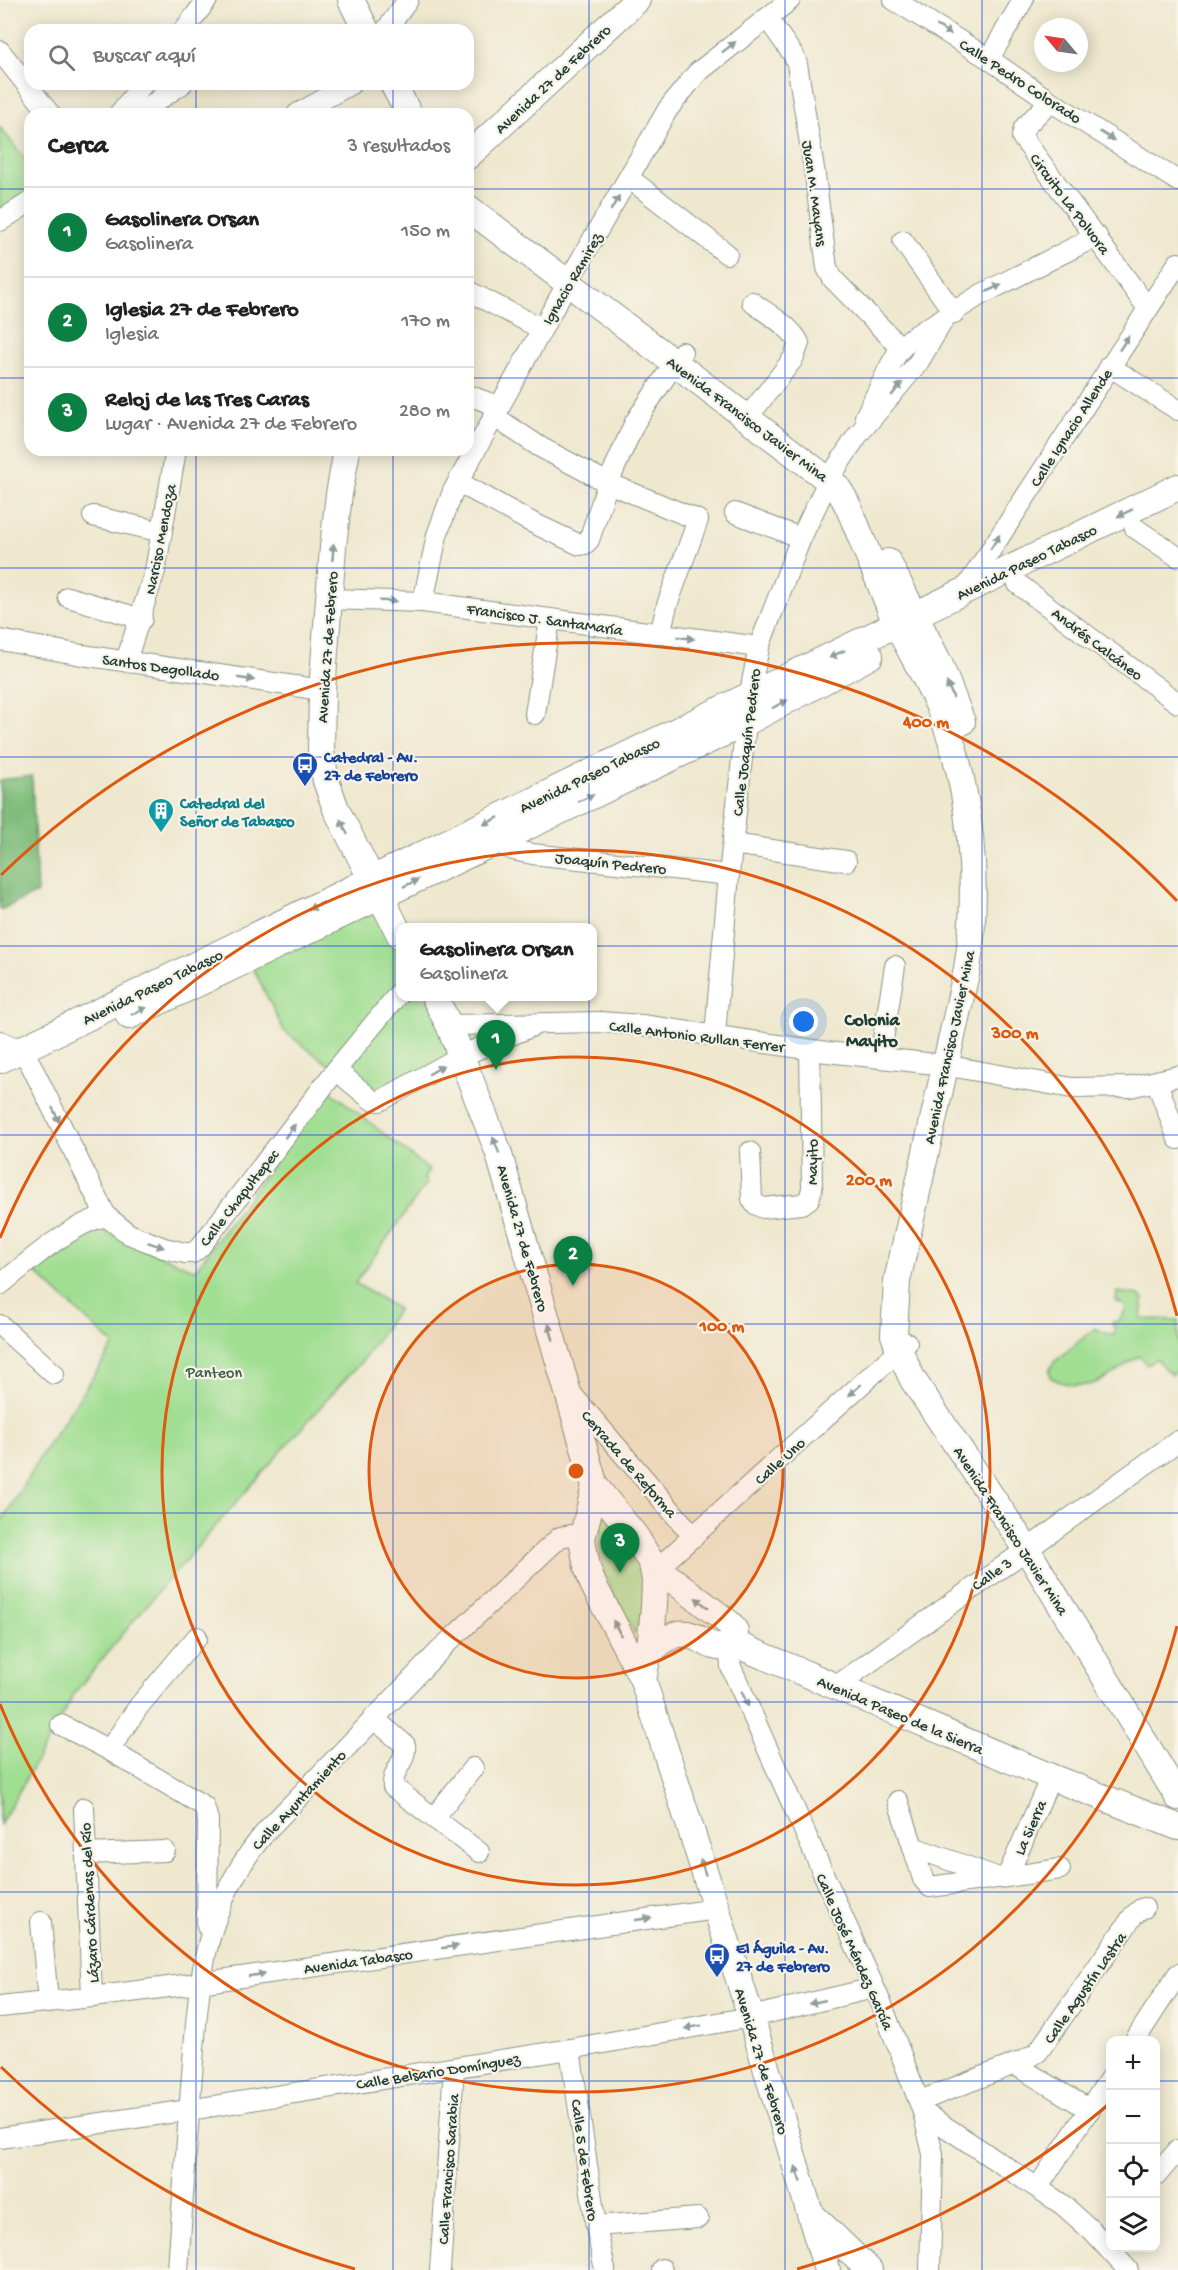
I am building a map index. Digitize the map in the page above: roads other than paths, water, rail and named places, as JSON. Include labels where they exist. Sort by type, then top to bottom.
[{"type":"main road","points":[[351,0],[363,24]]},
{"type":"main road","name":"Avenida 27 de Febrero","points":[[474,150],[628,3]]},
{"type":"main road","points":[[396,90],[406,108]]},
{"type":"main road","name":"Avenida Francisco Javier Mina","points":[[474,194],[571,277]]},
{"type":"main road","name":"Avenida Francisco Javier Mina","points":[[474,212],[571,277],[853,488],[940,709],[958,764],[969,836],[972,915],[970,950],[950,1066],[897,1281],[894,1326],[925,1398],[1031,1545],[1178,1771]]},
{"type":"main road","name":"Avenida Francisco Javier Mina","points":[[679,357],[755,408],[832,474]]},
{"type":"main road","name":"Avenida 27 de Febrero","points":[[346,456],[339,494],[322,690],[321,752],[326,781],[336,809],[396,928]]},
{"type":"main road","name":"Avenida Paseo Tabasco","points":[[909,627],[963,591],[1178,487]]},
{"type":"main road","name":"Avenida Paseo Tabasco","points":[[375,889],[495,841],[909,627],[1018,584],[1178,507]]},
{"type":"main road","name":"Avenida Paseo Tabasco","points":[[0,1078],[13,1053],[375,889],[748,709]]},
{"type":"main road","name":"Avenida 27 de Febrero","points":[[437,1001],[449,1025],[498,1151],[595,1486],[636,1537],[655,1566],[655,1593],[643,1680]]},
{"type":"main road","name":"Avenida 27 de Febrero","points":[[595,1486],[582,1539],[587,1567],[593,1584],[643,1680],[751,2017],[824,2269]]},
{"type":"main road","name":"Avenida Francisco Javier Mina","points":[[1031,1545],[1178,1797]]},
{"type":"main road","points":[[655,1566],[666,1599],[691,1635]]},
{"type":"main road","points":[[648,1654],[667,1637],[675,1634],[691,1635],[716,1647],[726,1648],[735,1644],[735,1631],[730,1624],[655,1566]]},
{"type":"main road","name":"Avenida Paseo de la Sierra","points":[[735,1644],[1051,1777],[1178,1827]]},
{"type":"main road","points":[[809,2212],[869,2270]]},
{"type":"street","points":[[189,24],[207,0]]},
{"type":"street","points":[[390,24],[408,0]]},
{"type":"street","name":"Ignacio Ramirez","points":[[474,453],[571,277],[668,109],[688,82],[712,60],[790,0]]},
{"type":"street","name":"Calle Pedro Colorado","points":[[894,0],[919,6],[1050,100],[1178,181]]},
{"type":"street","points":[[989,58],[1023,0]]},
{"type":"street","name":"Juan M. Mayans","points":[[766,18],[794,56],[797,64],[829,274],[901,348]]},
{"type":"street","points":[[0,51],[24,81]]},
{"type":"street","points":[[31,90],[45,108]]},
{"type":"street","points":[[124,108],[138,90]]},
{"type":"street","points":[[147,108],[173,90]]},
{"type":"street","points":[[308,108],[340,90]]},
{"type":"street","name":"Circuito La Polvora","points":[[1050,100],[1024,128],[1022,137],[1148,308]]},
{"type":"street","points":[[629,178],[727,254]]},
{"type":"street","points":[[0,221],[24,206]]},
{"type":"street","points":[[0,227],[24,219]]},
{"type":"street","name":"Calle Joaquín Pedrero","points":[[857,436],[879,386],[901,348],[916,335],[980,295],[1097,236]]},
{"type":"street","points":[[903,241],[949,316]]},
{"type":"street","name":"Calle Ignacio Allende","points":[[963,591],[1178,263]]},
{"type":"street","points":[[474,294],[542,329]]},
{"type":"street","points":[[752,303],[784,326],[799,343],[793,359],[755,408]]},
{"type":"street","name":"Calle Joaquín Pedrero","points":[[715,1034],[732,844],[748,709],[759,647],[801,538],[832,474],[857,436],[918,363],[949,316]]},
{"type":"street","points":[[458,482],[531,522],[580,545],[585,544],[589,540],[608,483],[635,422],[679,357]]},
{"type":"street","points":[[1109,366],[1178,410]]},
{"type":"street","points":[[474,399],[497,412],[540,447],[608,483],[698,520],[667,605],[660,634]]},
{"type":"street","name":"Narciso Mendoza","points":[[126,661],[155,571],[175,456]]},
{"type":"street","name":"Ignacio Ramirez","points":[[423,602],[436,535],[446,506],[472,456]]},
{"type":"street","points":[[735,513],[801,538]]},
{"type":"street","points":[[93,516],[162,532]]},
{"type":"street","points":[[1135,528],[1178,557]]},
{"type":"street","name":"Andrés Calcáneo","points":[[1018,584],[1178,703]]},
{"type":"street","points":[[68,597],[141,619]]},
{"type":"street","name":"Francisco J. SantaMaría","points":[[330,599],[423,602],[759,647]]},
{"type":"street","points":[[535,714],[550,619]]},
{"type":"street","name":"Santos Degollado","points":[[0,640],[322,690]]},
{"type":"street","name":"Joaquín Pedrero","points":[[495,841],[513,850],[532,854],[729,875]]},
{"type":"street","points":[[732,844],[846,861]]},
{"type":"street","points":[[880,1058],[895,966]]},
{"type":"street","name":"Calle Chapultepec","points":[[13,1053],[106,1216],[129,1234],[143,1241],[185,1254],[194,1253],[336,1070],[396,998]]},
{"type":"street","name":"Calle Antonio Rullan Ferrer","points":[[449,1025],[600,1022],[715,1034],[810,1050],[950,1066],[1072,1088],[1130,1088],[1178,1076]]},
{"type":"street","name":"Calle Antonio Rullan Ferrer","points":[[461,1056],[535,1025]]},
{"type":"street","name":"Mayito","points":[[750,1152],[752,1199],[758,1206],[763,1208],[798,1205],[809,1199],[812,1189],[810,1050]]},
{"type":"street","points":[[336,1070],[372,1100],[380,1101],[461,1056]]},
{"type":"street","points":[[1157,1083],[1178,1139]]},
{"type":"street","points":[[0,1285],[74,1230],[90,1221],[106,1216]]},
{"type":"street","points":[[0,1325],[54,1374]]},
{"type":"street","name":"Calle Uno","points":[[655,1566],[694,1537],[903,1346]]},
{"type":"street","name":"Cerrada de Reforma","points":[[567,1388],[694,1537]]},
{"type":"street","name":"Calle 3","points":[[835,1687],[1178,1441]]},
{"type":"street","name":"Calle Ayuntamiento","points":[[178,2270],[199,1983],[207,1944],[224,1896],[250,1850],[269,1828],[445,1645],[553,1542],[563,1535],[574,1535],[582,1539]]},
{"type":"street","points":[[109,1750],[139,1706],[197,1637]]},
{"type":"street","name":"Calle José Méndez García","points":[[735,1644],[730,1656],[731,1667],[874,1988],[922,2106],[933,2154],[930,2270]]},
{"type":"street","points":[[373,1718],[405,1745],[406,1753],[394,1778],[393,1787],[479,1852]]},
{"type":"street","points":[[61,1725],[109,1750],[206,1809],[208,1820],[207,1944]]},
{"type":"street","points":[[434,1818],[473,1768]]},
{"type":"street","name":"La Sierra","points":[[1003,1877],[1051,1777]]},
{"type":"street","name":"La Sierra","points":[[898,1801],[923,1879],[930,1887],[1060,1869]]},
{"type":"street","name":"Lázaro Cárdenas del Río","points":[[84,1808],[92,1997]]},
{"type":"street","name":"La Sierra","points":[[913,1847],[1003,1877]]},
{"type":"street","points":[[86,1854],[165,1851]]},
{"type":"street","name":"Calle Agustín Lastra","points":[[922,2106],[1033,2057],[1044,2046],[1133,1916],[1144,1908]]},
{"type":"street","name":"Avenida Tabasco","points":[[0,2007],[199,1983],[716,1909]]},
{"type":"street","points":[[41,1922],[48,2003]]},
{"type":"street","points":[[1138,2036],[1178,1974]]},
{"type":"street","name":"Calle Belsario Domínguez","points":[[0,2138],[570,2049],[751,2017],[874,1988]]},
{"type":"street","name":"Calle 5 de Febrero","points":[[570,2049],[596,2226],[605,2270]]},
{"type":"street","points":[[1014,2064],[1090,2109]]},
{"type":"street","name":"Calle Francisco Sarabia","points":[[440,2270],[454,2068]]},
{"type":"street","points":[[1038,2187],[1106,2084]]},
{"type":"street","points":[[922,2106],[1106,2234]]},
{"type":"street","points":[[1160,2170],[1178,2150]]},
{"type":"street","points":[[596,2226],[698,2218]]},
{"type":"street","points":[[1117,2252],[1128,2270]]},
{"type":"place","name":"Catedral - Av. 27 de Febrero","points":[[305,788]]},
{"type":"place","name":"Catedral del Señor de Tabasco","points":[[161,834]]},
{"type":"place","name":"Gasolinera Orsan","points":[[496,1070]]},
{"type":"place","name":"Iglesia 27 de Febrero","points":[[573,1286]]},
{"type":"place","name":"Reloj de las Tres Caras","points":[[620,1573]]},
{"type":"place","name":"El Águila - Av. 27 de Febrero","points":[[717,1979]]},
{"type":"district","name":"Colonia Mayito","points":[[872,1029]]},
{"type":"park label","name":"Panteon","points":[[214,1371]]}]
